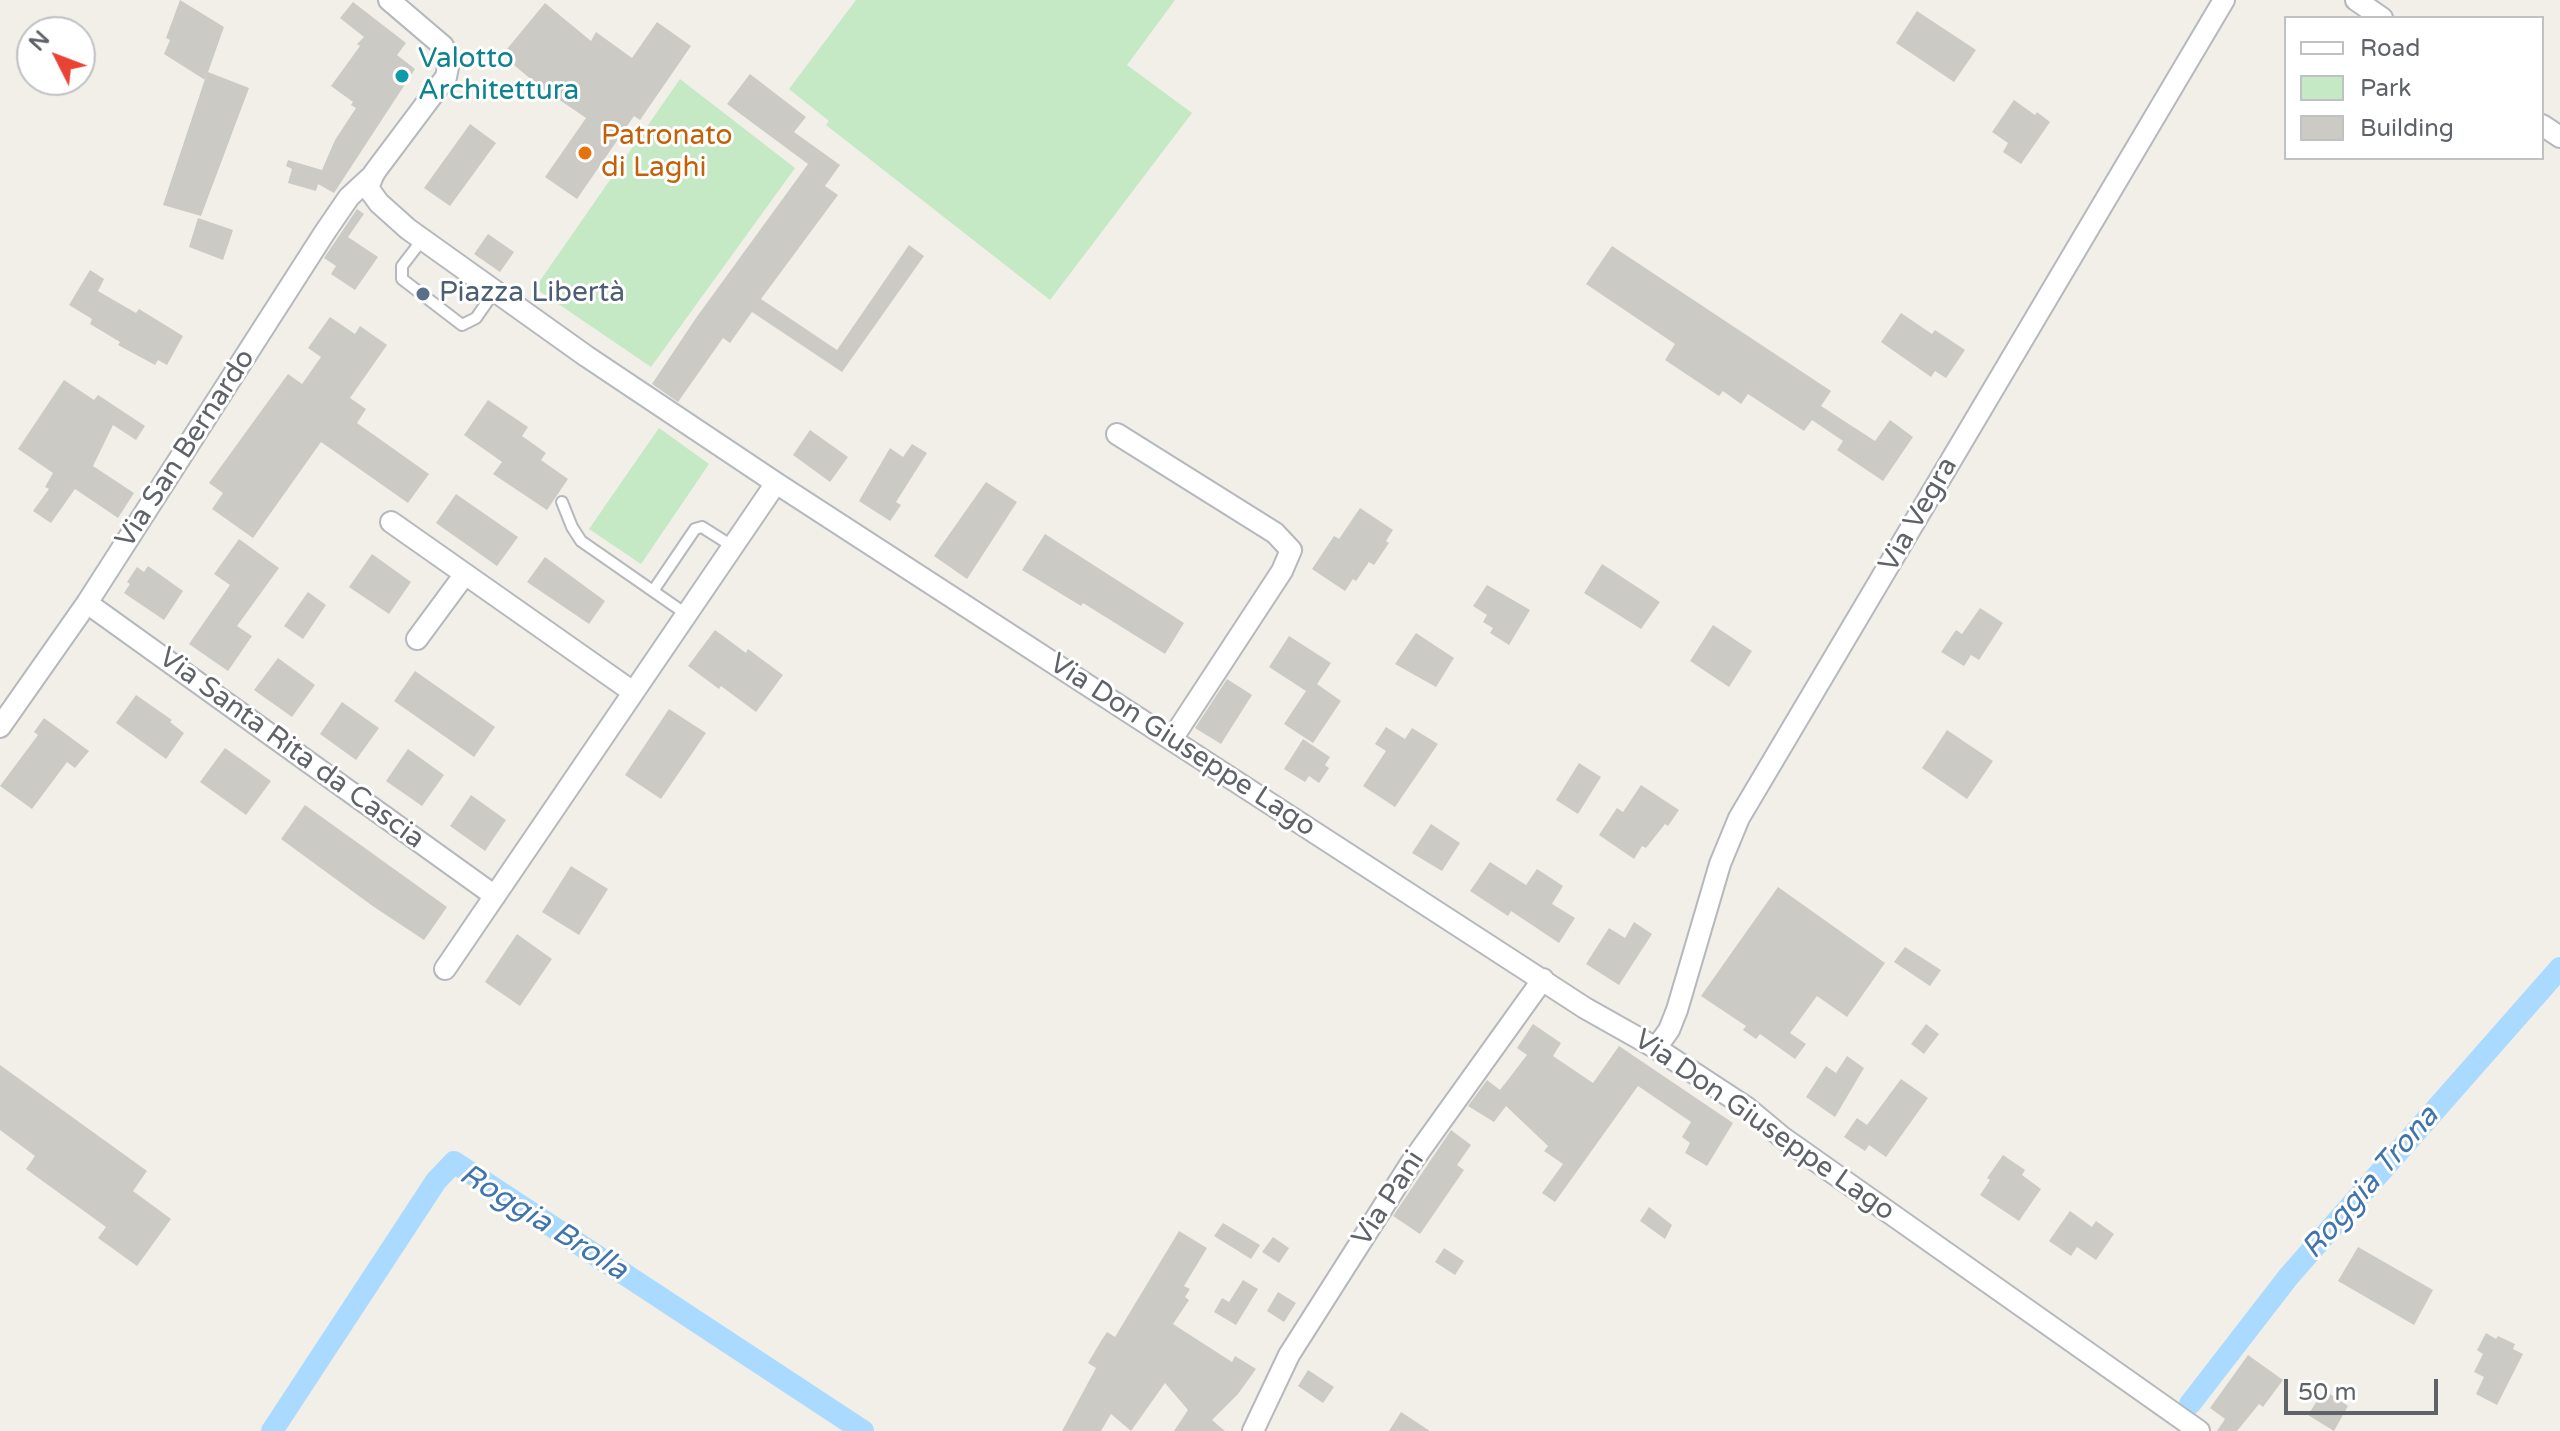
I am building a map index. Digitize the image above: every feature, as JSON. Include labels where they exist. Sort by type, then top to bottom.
[{"type":"street","points":[[374,173],[446,77],[449,62],[443,46],[389,0]]},
{"type":"street","name":"Via Vegra","points":[[1656,1048],[1669,1030],[1677,1010],[1720,864],[1739,818],[2224,0]]},
{"type":"street","points":[[2356,0],[2379,16]]},
{"type":"street","name":"Via Don Giuseppe Lago","points":[[374,173],[368,188],[379,203],[422,240],[494,292],[776,483],[1585,1008],[1656,1048],[1746,1107],[1782,1137],[2199,1431]]},
{"type":"street","name":"Via San Bernardo","points":[[0,727],[87,603],[325,232],[349,197],[374,173]]},
{"type":"street","points":[[1117,434],[1275,533],[1291,550],[1282,571],[1172,739]]},
{"type":"street","points":[[445,969],[776,483]]},
{"type":"street","points":[[391,522],[633,692]]},
{"type":"street","points":[[417,639],[465,574]]},
{"type":"street","name":"Via Santa Rita da Cascia","points":[[87,603],[495,896]]},
{"type":"street","name":"Via Pani","points":[[1253,1431],[1289,1355],[1411,1163],[1543,979]]},
{"type":"lane","points":[[422,240],[402,266],[402,279],[462,325],[476,318],[494,292]]},
{"type":"lane","points":[[562,502],[581,541],[686,614]]},
{"type":"lane","points":[[653,591],[695,529],[702,527],[732,546]]},
{"type":"green space","points":[[856,0],[1175,0],[1127,65],[1192,113],[1050,300],[826,125],[829,121],[789,89]]},
{"type":"green space","points":[[680,79],[795,168],[651,367],[535,288]]},
{"type":"green space","points":[[659,428],[709,464],[641,564],[589,529]]},
{"type":"building","points":[[180,0],[224,27],[208,72],[249,88],[201,216],[163,205],[205,80],[164,54],[170,40],[166,38]]},
{"type":"building","points":[[353,2],[406,43],[397,55],[415,69],[334,193],[318,184],[316,191],[288,183],[292,169],[286,166],[288,160],[322,170],[335,140],[356,108],[351,105],[353,102],[331,86],[364,37],[340,18]]},
{"type":"building","points":[[545,3],[591,41],[596,32],[632,58],[657,22],[691,46],[640,120],[634,116],[577,199],[545,177],[586,118],[539,86],[502,55]]},
{"type":"building","points":[[1917,11],[1976,50],[1954,82],[1896,43]]},
{"type":"building","points":[[750,74],[806,117],[794,132],[840,165],[825,186],[838,195],[761,299],[837,350],[909,245],[924,256],[842,372],[752,312],[730,343],[723,338],[678,402],[652,384],[808,164],[727,104]]},
{"type":"building","points":[[2014,100],[2050,122],[2021,164],[2003,152],[2008,143],[1992,132]]},
{"type":"building","points":[[470,124],[496,143],[450,206],[424,188]]},
{"type":"building","points":[[357,209],[364,214],[348,237],[378,257],[355,290],[331,274],[336,266],[324,258]]},
{"type":"building","points":[[198,218],[233,230],[223,260],[189,247]]},
{"type":"building","points":[[488,234],[514,252],[500,272],[474,254]]},
{"type":"building","points":[[1612,246],[1831,391],[1821,406],[1875,441],[1890,420],[1913,437],[1883,481],[1837,450],[1843,441],[1812,420],[1804,431],[1748,394],[1741,404],[1723,391],[1719,396],[1665,360],[1675,344],[1586,284]]},
{"type":"building","points":[[90,270],[104,279],[98,291],[136,313],[139,309],[183,336],[167,365],[158,360],[155,365],[118,345],[120,342],[90,324],[92,319],[69,305]]},
{"type":"building","points":[[1901,313],[1932,334],[1935,330],[1965,350],[1946,378],[1935,371],[1931,377],[1881,342]]},
{"type":"building","points":[[330,317],[355,334],[360,326],[387,345],[350,398],[366,409],[357,423],[429,474],[408,503],[321,442],[253,538],[212,509],[223,493],[209,483],[288,374],[302,384],[321,357],[308,348]]},
{"type":"building","points":[[64,380],[94,400],[98,395],[145,426],[136,440],[113,425],[93,466],[134,493],[118,518],[75,489],[51,523],[33,511],[49,489],[45,487],[53,473],[18,449]]},
{"type":"building","points":[[488,400],[528,427],[522,436],[546,453],[541,460],[568,479],[547,510],[493,474],[502,462],[464,435]]},
{"type":"building","points":[[810,430],[848,457],[830,482],[793,455]]},
{"type":"building","points":[[912,444],[927,453],[896,502],[901,505],[890,521],[859,501],[890,448],[903,457]]},
{"type":"building","points":[[986,482],[1017,502],[967,579],[934,556]]},
{"type":"building","points":[[456,494],[518,537],[497,566],[436,523]]},
{"type":"building","points":[[1360,508],[1393,530],[1386,541],[1389,543],[1374,565],[1369,562],[1345,591],[1312,569],[1334,536],[1339,539]]},
{"type":"building","points":[[1045,534],[1184,623],[1165,654],[1083,603],[1081,606],[1022,570]]},
{"type":"building","points":[[239,539],[279,568],[237,626],[252,636],[228,671],[189,644],[230,585],[214,574]]},
{"type":"building","points":[[372,554],[411,582],[389,614],[349,587]]},
{"type":"building","points":[[545,557],[605,601],[589,624],[527,582]]},
{"type":"building","points":[[1602,564],[1660,602],[1641,629],[1584,593]]},
{"type":"building","points":[[148,566],[183,591],[164,620],[124,593],[137,567],[144,572]]},
{"type":"building","points":[[1487,585],[1530,610],[1509,645],[1490,633],[1493,628],[1483,622],[1487,615],[1473,606]]},
{"type":"building","points":[[308,592],[326,605],[303,639],[284,626]]},
{"type":"building","points":[[1980,608],[2003,623],[1979,660],[1971,655],[1964,666],[1941,652],[1956,630],[1962,634]]},
{"type":"building","points":[[1713,625],[1752,651],[1729,687],[1690,661]]},
{"type":"building","points":[[715,630],[783,675],[756,712],[688,666]]},
{"type":"building","points":[[1416,633],[1454,658],[1436,687],[1395,664]]},
{"type":"building","points":[[1289,636],[1331,663],[1317,684],[1341,701],[1313,743],[1284,724],[1306,691],[1269,667]]},
{"type":"building","points":[[278,658],[315,685],[292,717],[254,690]]},
{"type":"building","points":[[415,671],[495,727],[474,757],[394,701]]},
{"type":"building","points":[[1227,679],[1252,695],[1221,744],[1195,728]]},
{"type":"building","points":[[136,695],[172,720],[170,722],[184,733],[166,759],[116,723]]},
{"type":"building","points":[[342,702],[379,728],[356,760],[320,734]]},
{"type":"building","points":[[669,709],[706,733],[661,799],[625,775]]},
{"type":"building","points":[[44,718],[89,751],[75,768],[67,762],[32,809],[0,786],[38,735],[34,732]]},
{"type":"building","points":[[1386,727],[1405,739],[1412,728],[1438,744],[1395,807],[1363,786],[1386,751],[1375,744]]},
{"type":"building","points":[[1947,730],[1993,761],[1967,799],[1922,768]]},
{"type":"building","points":[[1303,739],[1330,757],[1325,765],[1329,768],[1319,783],[1309,776],[1305,782],[1284,769]]},
{"type":"building","points":[[225,748],[271,781],[246,815],[200,782]]},
{"type":"building","points":[[408,749],[444,775],[422,806],[386,781]]},
{"type":"building","points":[[1579,763],[1601,777],[1578,814],[1556,800]]},
{"type":"building","points":[[1641,785],[1679,810],[1646,848],[1642,846],[1634,859],[1599,835],[1617,808],[1623,812]]},
{"type":"building","points":[[471,795],[506,820],[485,851],[450,826]]},
{"type":"building","points":[[305,805],[447,907],[424,940],[281,839]]},
{"type":"building","points":[[1431,824],[1460,843],[1442,871],[1412,853]]},
{"type":"building","points":[[1490,862],[1526,885],[1537,869],[1563,886],[1552,904],[1575,918],[1559,943],[1511,911],[1508,916],[1470,891]]},
{"type":"building","points":[[571,866],[608,889],[579,935],[542,912]]},
{"type":"building","points":[[1778,887],[1885,963],[1847,1017],[1817,996],[1790,1033],[1806,1044],[1795,1059],[1760,1034],[1756,1039],[1743,1030],[1746,1026],[1701,996]]},
{"type":"building","points":[[1634,922],[1652,934],[1619,985],[1586,964],[1609,928],[1625,938]]},
{"type":"building","points":[[517,934],[552,959],[520,1006],[485,982]]},
{"type":"building","points":[[1905,947],[1941,970],[1930,986],[1894,962]]},
{"type":"building","points":[[1533,1024],[1561,1043],[1553,1056],[1593,1083],[1619,1046],[1733,1123],[1707,1166],[1685,1153],[1690,1143],[1682,1137],[1691,1122],[1638,1086],[1555,1202],[1542,1193],[1563,1164],[1544,1151],[1548,1146],[1506,1106],[1494,1122],[1468,1106],[1487,1080],[1500,1090],[1527,1055],[1517,1048]]},
{"type":"building","points":[[1926,1024],[1939,1034],[1924,1054],[1911,1044]]},
{"type":"building","points":[[1847,1056],[1864,1068],[1835,1117],[1806,1097],[1826,1066],[1836,1073]]},
{"type":"building","points":[[0,1065],[147,1171],[133,1191],[171,1219],[137,1266],[98,1238],[106,1227],[26,1169],[35,1156],[0,1130]]},
{"type":"building","points":[[1901,1079],[1928,1098],[1886,1157],[1869,1145],[1865,1151],[1844,1137],[1857,1118],[1867,1125]]},
{"type":"building","points":[[1451,1130],[1471,1145],[1457,1165],[1464,1170],[1420,1234],[1393,1216]]},
{"type":"building","points":[[2003,1155],[2025,1170],[2022,1175],[2041,1189],[2019,1221],[1980,1195],[1990,1180],[1987,1178]]},
{"type":"building","points":[[1649,1207],[1672,1225],[1665,1239],[1640,1221]]},
{"type":"building","points":[[2070,1211],[2092,1227],[2096,1221],[2114,1234],[2096,1260],[2077,1247],[2071,1256],[2049,1241]]},
{"type":"building","points":[[1223,1223],[1260,1245],[1251,1259],[1214,1236]]},
{"type":"building","points":[[1179,1231],[1207,1248],[1184,1286],[1190,1289],[1185,1297],[1189,1300],[1173,1324],[1232,1362],[1235,1356],[1256,1369],[1238,1394],[1212,1420],[1225,1431],[1174,1431],[1188,1410],[1165,1383],[1131,1431],[1111,1414],[1101,1431],[1062,1431],[1096,1368],[1088,1363],[1107,1332],[1115,1337]]},
{"type":"building","points":[[1273,1237],[1289,1248],[1279,1263],[1262,1252]]},
{"type":"building","points":[[2358,1247],[2433,1290],[2414,1325],[2338,1281]]},
{"type":"building","points":[[1444,1248],[1464,1261],[1455,1275],[1435,1262]]},
{"type":"building","points":[[1243,1280],[1258,1289],[1236,1325],[1214,1312],[1222,1298],[1229,1302]]},
{"type":"building","points":[[1278,1292],[1296,1303],[1284,1322],[1267,1311]]},
{"type":"building","points":[[2486,1333],[2515,1344],[2513,1349],[2523,1354],[2497,1405],[2476,1394],[2484,1377],[2474,1372],[2483,1354],[2477,1350]]},
{"type":"building","points":[[2248,1355],[2283,1380],[2263,1407],[2259,1404],[2237,1431],[2217,1431],[2225,1419],[2210,1408]]},
{"type":"building","points":[[1308,1370],[1334,1387],[1323,1403],[1298,1386]]},
{"type":"building","points":[[2324,1390],[2348,1406],[2334,1431],[2308,1415]]},
{"type":"building","points":[[1401,1412],[1430,1431],[1389,1431]]},
{"type":"waterway","name":"Roggia Trona","points":[[2190,1404],[2289,1276],[2560,968]]},
{"type":"waterway","name":"Roggia Brolla","points":[[272,1431],[436,1181],[454,1162],[863,1431]]},
{"type":"place","name":"Valotto Architettura","points":[[402,76]]},
{"type":"place","name":"Patronato di Laghi","points":[[585,153]]},
{"type":"place","name":"Piazza Libertà","points":[[423,294]]}]
